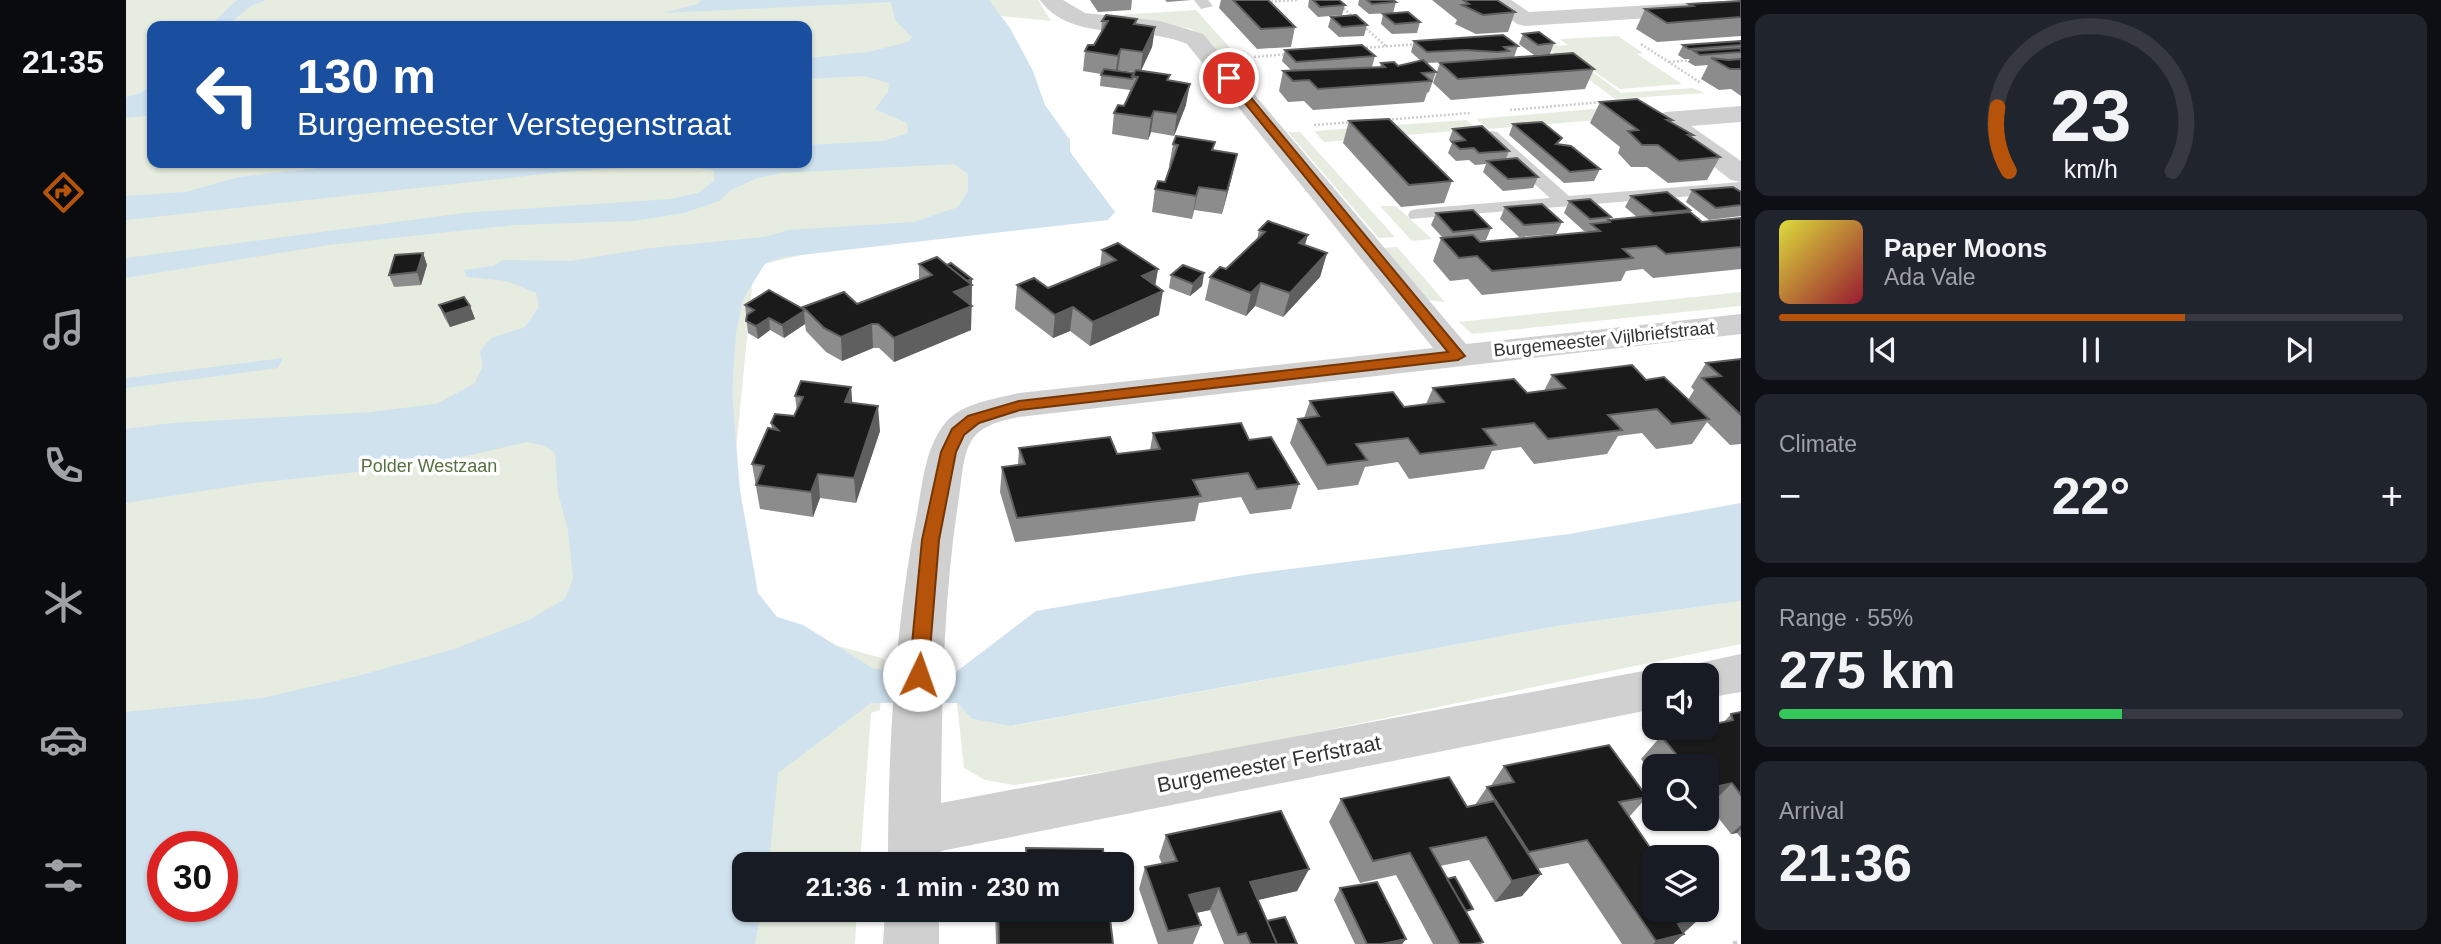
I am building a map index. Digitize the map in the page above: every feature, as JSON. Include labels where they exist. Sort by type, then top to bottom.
[{"type":"street","points":[[1051,0],[1058,10],[1075,17],[1186,33],[1214,60],[1458,356]]},
{"type":"street","points":[[1497,0],[1525,19],[1741,6]]},
{"type":"street","points":[[1741,114],[1665,120],[1741,174]]},
{"type":"street","name":"Burgemeester Vijlbriefstraat","points":[[915,848],[919,651],[930,540],[948,452],[958,432],[974,419],[1019,405],[1741,324]]},
{"type":"street","points":[[1719,677],[1741,673]]},
{"type":"street","name":"Burgemeester Ferfstraat","points":[[915,848],[1642,693]]},
{"type":"street","points":[[911,944],[912,922]]},
{"type":"lane","points":[[1491,136],[1565,202]]},
{"type":"lane","points":[[1417,215],[1741,187]]},
{"type":"path","points":[[1204,3],[1297,0]]},
{"type":"path","points":[[1335,0],[1386,46]]},
{"type":"path","points":[[1596,14],[1710,89]]},
{"type":"path","points":[[1360,48],[1426,44]]},
{"type":"path","points":[[1214,60],[1294,53]]},
{"type":"path","points":[[1668,62],[1704,59]]},
{"type":"path","points":[[1733,944],[1741,942]]},
{"type":"green space","name":"Polder Westzaan","points":[[126,0],[1038,0],[1051,21],[1000,16],[1057,129],[1094,188],[754,266],[723,583],[745,612],[820,641],[885,659],[880,710],[871,713],[861,852],[732,852],[732,911],[126,944]]},
{"type":"green space","points":[[1196,10],[1232,50],[1214,52],[1192,29],[1102,16]]},
{"type":"green space","points":[[1618,36],[1643,53],[1637,54],[1682,84],[1620,89],[1561,49],[1621,93],[1692,88],[1705,93],[1615,99],[1539,42],[1552,42],[1558,46],[1568,45],[1560,39]]},
{"type":"green space","points":[[1616,107],[1636,117],[1488,129],[1476,119]]},
{"type":"green space","points":[[1466,120],[1478,129],[1324,142],[1314,131]]},
{"type":"green space","points":[[1288,132],[1300,132],[1395,237],[1379,238]]},
{"type":"green space","points":[[1380,206],[1396,206],[1432,239],[1412,241]]},
{"type":"green space","points":[[1397,247],[1445,302],[1426,300],[1382,248]]},
{"type":"green space","points":[[1741,292],[1741,306],[1472,334],[1459,322]]},
{"type":"green space","points":[[1741,601],[1741,644],[1183,760],[1014,785],[985,780],[964,768],[957,703],[972,719],[1012,726],[1558,626]]},
{"type":"green space","points":[[760,922],[856,922],[855,944],[755,944]]},
{"type":"water","points":[[237,0],[266,0],[251,6],[232,21],[215,21]]},
{"type":"water","points":[[701,0],[989,0],[1010,28],[1033,71],[1045,105],[1070,140],[1070,152],[1115,212],[1108,220],[783,257],[765,264],[743,299],[736,332],[732,393],[740,490],[758,593],[777,617],[803,625],[874,669],[956,672],[1036,611],[1250,574],[1569,534],[1741,503],[1741,601],[1558,626],[1011,726],[972,719],[957,703],[871,703],[778,773],[770,852],[732,852],[732,922],[760,922],[755,944],[126,944],[126,712],[262,698],[358,676],[454,649],[529,620],[565,599],[573,579],[568,530],[558,493],[555,453],[546,446],[527,442],[431,464],[253,483],[126,503],[126,429],[172,423],[371,412],[436,404],[474,384],[483,366],[480,351],[491,338],[525,327],[539,307],[536,293],[507,281],[467,277],[464,270],[493,266],[503,260],[570,261],[651,248],[765,237],[788,230],[914,222],[958,207],[968,191],[968,174],[954,164],[782,173],[757,178],[731,190],[719,201],[684,213],[633,221],[514,225],[328,245],[126,278],[126,258],[464,213],[670,199],[698,193],[714,181],[714,170],[696,168],[812,168],[812,145],[884,141],[908,133],[907,123],[875,109],[888,92],[889,83],[864,76],[812,79],[812,58],[868,52],[908,42],[912,37],[895,20],[891,2],[663,13],[698,4]]},
{"type":"water","points":[[147,88],[147,116],[126,118],[126,97]]},
{"type":"water","points":[[320,168],[623,168],[562,172],[126,220],[126,196],[185,192],[239,177]]},
{"type":"water","points":[[283,358],[278,368],[126,388],[126,378]]},
{"type":"building","points":[[1233,0],[1268,0],[1295,27],[1261,29]]},
{"type":"building","points":[[1313,0],[1339,0],[1345,5],[1320,7]]},
{"type":"building","points":[[1367,0],[1393,0],[1396,2],[1372,4]]},
{"type":"building","points":[[1463,0],[1497,0],[1515,12],[1483,15],[1462,5],[1469,4]]},
{"type":"building","points":[[1741,1],[1741,17],[1667,23],[1645,9],[1693,6],[1689,4]]},
{"type":"building","points":[[1408,12],[1420,22],[1395,24],[1383,14]]},
{"type":"building","points":[[1106,15],[1137,19],[1134,24],[1155,27],[1143,52],[1121,49],[1118,56],[1085,51],[1088,45],[1094,45],[1108,21],[1102,21]]},
{"type":"building","points":[[1356,15],[1367,25],[1342,27],[1331,17]]},
{"type":"building","points":[[1539,32],[1554,43],[1538,45],[1523,34]]},
{"type":"building","points":[[1503,35],[1518,46],[1504,47],[1509,51],[1497,52],[1427,52],[1414,41]]},
{"type":"building","points":[[1741,41],[1741,45],[1689,49],[1683,45]]},
{"type":"building","points":[[1362,45],[1375,56],[1296,62],[1285,50]]},
{"type":"building","points":[[1741,48],[1741,52],[1700,55],[1694,51]]},
{"type":"building","points":[[1573,53],[1594,69],[1458,79],[1440,63]]},
{"type":"building","points":[[1711,58],[1741,59],[1741,69],[1730,69]]},
{"type":"building","points":[[1423,60],[1436,72],[1422,73],[1431,81],[1318,89],[1309,80],[1293,81],[1283,71],[1385,67],[1381,63],[1394,62],[1398,66]]},
{"type":"building","points":[[1104,69],[1134,73],[1132,79],[1101,75]]},
{"type":"building","points":[[1136,70],[1170,75],[1167,80],[1190,84],[1177,114],[1154,111],[1151,118],[1114,113],[1118,105],[1124,106],[1138,77],[1132,76]]},
{"type":"building","points":[[1637,99],[1672,120],[1667,120],[1693,135],[1688,135],[1720,157],[1679,161],[1658,145],[1642,145],[1628,131],[1638,130],[1600,102]]},
{"type":"building","points":[[1389,119],[1452,181],[1409,185],[1349,121]]},
{"type":"building","points":[[1542,122],[1562,138],[1556,144],[1571,146],[1600,169],[1570,172],[1513,124]]},
{"type":"building","points":[[1482,126],[1509,151],[1479,153],[1474,148],[1460,149],[1452,142],[1465,140],[1453,129]]},
{"type":"building","points":[[1176,136],[1215,142],[1212,150],[1237,154],[1227,191],[1199,187],[1196,196],[1155,189],[1158,181],[1165,182],[1178,145],[1173,144]]},
{"type":"building","points":[[1517,158],[1538,177],[1508,179],[1487,161]]},
{"type":"building","points":[[1733,187],[1741,192],[1741,205],[1716,208],[1692,190]]},
{"type":"building","points":[[1667,192],[1690,210],[1653,213],[1631,196]]},
{"type":"building","points":[[1590,199],[1611,217],[1590,219],[1569,201]]},
{"type":"building","points":[[1542,204],[1562,222],[1524,225],[1505,207]]},
{"type":"building","points":[[1473,210],[1491,228],[1453,232],[1436,213]]},
{"type":"building","points":[[1690,212],[1702,222],[1741,218],[1741,247],[1666,254],[1656,246],[1623,249],[1633,258],[1492,271],[1477,256],[1459,258],[1441,238],[1473,235],[1480,242],[1600,231],[1591,224]]},
{"type":"building","points":[[1268,221],[1308,235],[1299,243],[1327,253],[1290,293],[1261,283],[1251,293],[1210,277],[1220,267],[1226,269],[1265,232],[1259,230]]},
{"type":"building","points":[[1118,243],[1158,269],[1142,276],[1163,291],[1093,322],[1073,307],[1055,315],[1017,285],[1034,278],[1048,288],[1116,260],[1102,250]]},
{"type":"building","points":[[423,253],[417,272],[389,275],[395,255]]},
{"type":"building","points":[[937,257],[972,285],[954,292],[972,306],[894,338],[878,324],[841,337],[824,328],[803,307],[844,292],[857,304],[932,275],[919,264]]},
{"type":"building","points":[[951,263],[972,279],[967,281],[947,265]]},
{"type":"building","points":[[1183,265],[1204,273],[1193,284],[1171,275]]},
{"type":"building","points":[[769,290],[804,311],[782,325],[769,318],[756,326],[746,321],[747,315],[754,310],[745,305]]},
{"type":"building","points":[[464,297],[470,306],[445,314],[439,305]]},
{"type":"building","points":[[1741,359],[1741,415],[1702,378],[1721,376],[1706,363]]},
{"type":"building","points":[[1632,365],[1646,380],[1664,377],[1709,419],[1672,424],[1657,409],[1608,415],[1622,430],[1548,439],[1534,423],[1483,429],[1496,445],[1420,454],[1408,438],[1356,444],[1367,460],[1327,465],[1298,419],[1319,416],[1310,401],[1393,392],[1404,407],[1444,402],[1433,388],[1514,379],[1527,393],[1565,388],[1552,375]]},
{"type":"building","points":[[801,381],[851,387],[845,402],[878,406],[854,478],[818,474],[811,492],[756,485],[764,466],[752,464],[768,428],[778,430],[771,423],[775,414],[794,416],[803,397],[795,396]]},
{"type":"building","points":[[1241,423],[1249,440],[1271,437],[1299,484],[1257,489],[1248,473],[1193,480],[1201,496],[1017,518],[1002,467],[1025,464],[1019,448],[1110,437],[1117,454],[1160,449],[1153,433]]},
{"type":"building","points":[[1741,712],[1741,795],[1732,783],[1719,786],[1719,754],[1676,754],[1664,740],[1719,740],[1719,723],[1733,720],[1731,714]]},
{"type":"building","points":[[1609,745],[1642,790],[1642,798],[1619,802],[1648,845],[1642,845],[1642,921],[1587,840],[1529,852],[1487,787],[1514,782],[1504,766]]},
{"type":"building","points":[[1449,777],[1467,807],[1494,801],[1541,874],[1512,881],[1486,837],[1430,848],[1483,942],[1474,944],[1460,944],[1410,853],[1373,861],[1341,799]]},
{"type":"building","points":[[1281,811],[1309,869],[1250,882],[1277,944],[1251,944],[1246,933],[1238,935],[1219,888],[1189,895],[1201,925],[1168,931],[1145,867],[1177,861],[1166,835]]},
{"type":"building","points":[[1026,848],[1103,849],[1103,852],[1026,852]]},
{"type":"building","points":[[1455,877],[1473,909],[1466,911],[1447,879]]},
{"type":"building","points":[[1377,882],[1406,939],[1367,944],[1340,888]]},
{"type":"building","points":[[1285,917],[1297,944],[1277,944],[1267,921]]},
{"type":"building","points":[[998,922],[1110,922],[1113,944],[999,944]]},
{"type":"building","points":[[1643,922],[1686,922],[1678,924],[1684,934],[1656,941]]},
{"type":"route","points":[[919,675],[930,540],[948,452],[958,432],[974,419],[1019,405],[1458,356],[1229,78]]}]
